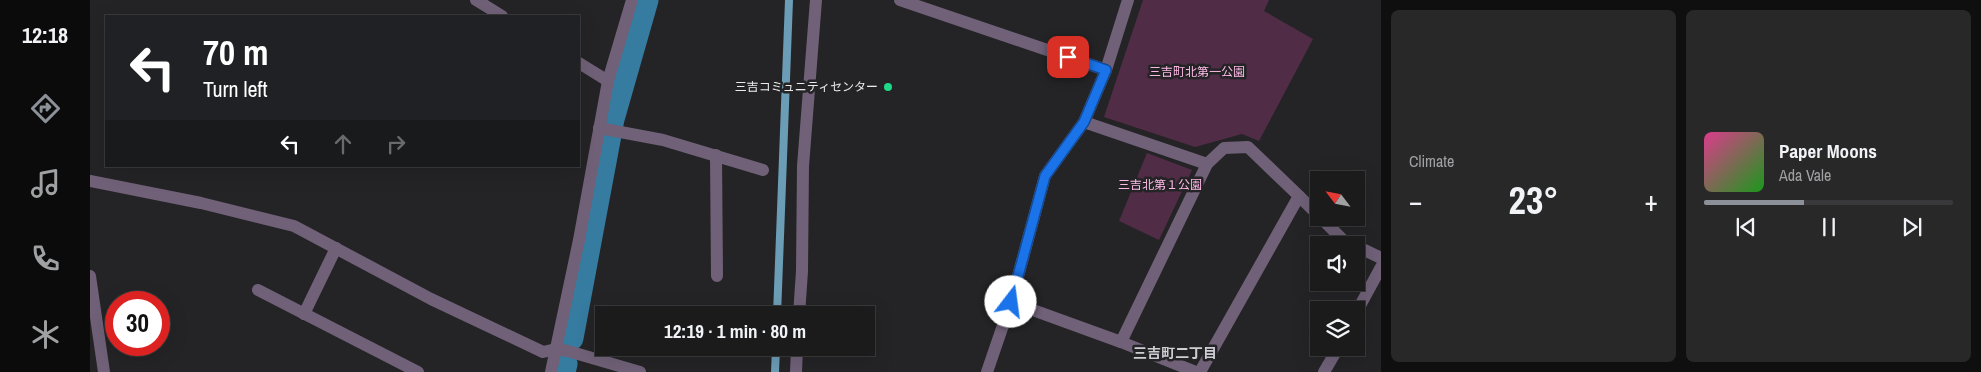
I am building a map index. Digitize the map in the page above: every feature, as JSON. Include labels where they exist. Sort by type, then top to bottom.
[{"type":"street","points":[[476,0],[500,15]]},
{"type":"street","points":[[551,372],[579,240],[608,81],[632,0]]},
{"type":"street","points":[[800,306],[802,271],[803,166],[816,0]]},
{"type":"street","points":[[900,0],[1106,70]]},
{"type":"street","points":[[987,372],[1011,302],[1045,176],[1084,122],[1106,70],[1128,0]]},
{"type":"street","points":[[580,64],[608,81]]},
{"type":"street","points":[[1084,122],[1207,164]]},
{"type":"street","points":[[599,128],[663,140],[763,170]]},
{"type":"street","points":[[1121,342],[1207,164],[1224,148],[1248,146],[1310,207]]},
{"type":"street","points":[[716,155],[717,276]]},
{"type":"street","points":[[90,181],[201,203],[294,226],[431,299],[543,352],[556,349],[640,372]]},
{"type":"street","points":[[1200,372],[1299,196]]},
{"type":"street","points":[[1329,226],[1339,236]]},
{"type":"street","points":[[304,314],[336,248]]},
{"type":"street","points":[[1365,251],[1381,258]]},
{"type":"street","points":[[1363,301],[1381,267]]},
{"type":"street","points":[[90,276],[104,372]]},
{"type":"street","points":[[258,290],[418,372]]},
{"type":"street","points":[[1011,302],[1121,342],[1196,372]]},
{"type":"street","points":[[796,372],[797,356]]},
{"type":"street","points":[[1324,372],[1333,356]]},
{"type":"green space","name":"三吉町北第一公園","points":[[1143,0],[1269,0],[1264,11],[1313,39],[1259,141],[1242,134],[1195,147],[1104,117]]},
{"type":"green space","name":"三吉北第１公園","points":[[1147,153],[1192,170],[1159,240],[1119,221]]},
{"type":"waterway","points":[[571,338],[612,119],[646,0]]},
{"type":"waterway","points":[[777,306],[789,0]]},
{"type":"waterway","points":[[775,372],[776,356]]},
{"type":"waterway","points":[[563,372],[565,364]]},
{"type":"place","name":"三吉コミュニティセンター","points":[[888,87]]},
{"type":"district","name":"三吉町二丁目","points":[[1175,353]]},
{"type":"route","points":[[1011,302],[1045,176],[1084,122],[1106,70],[1068,57]]}]
